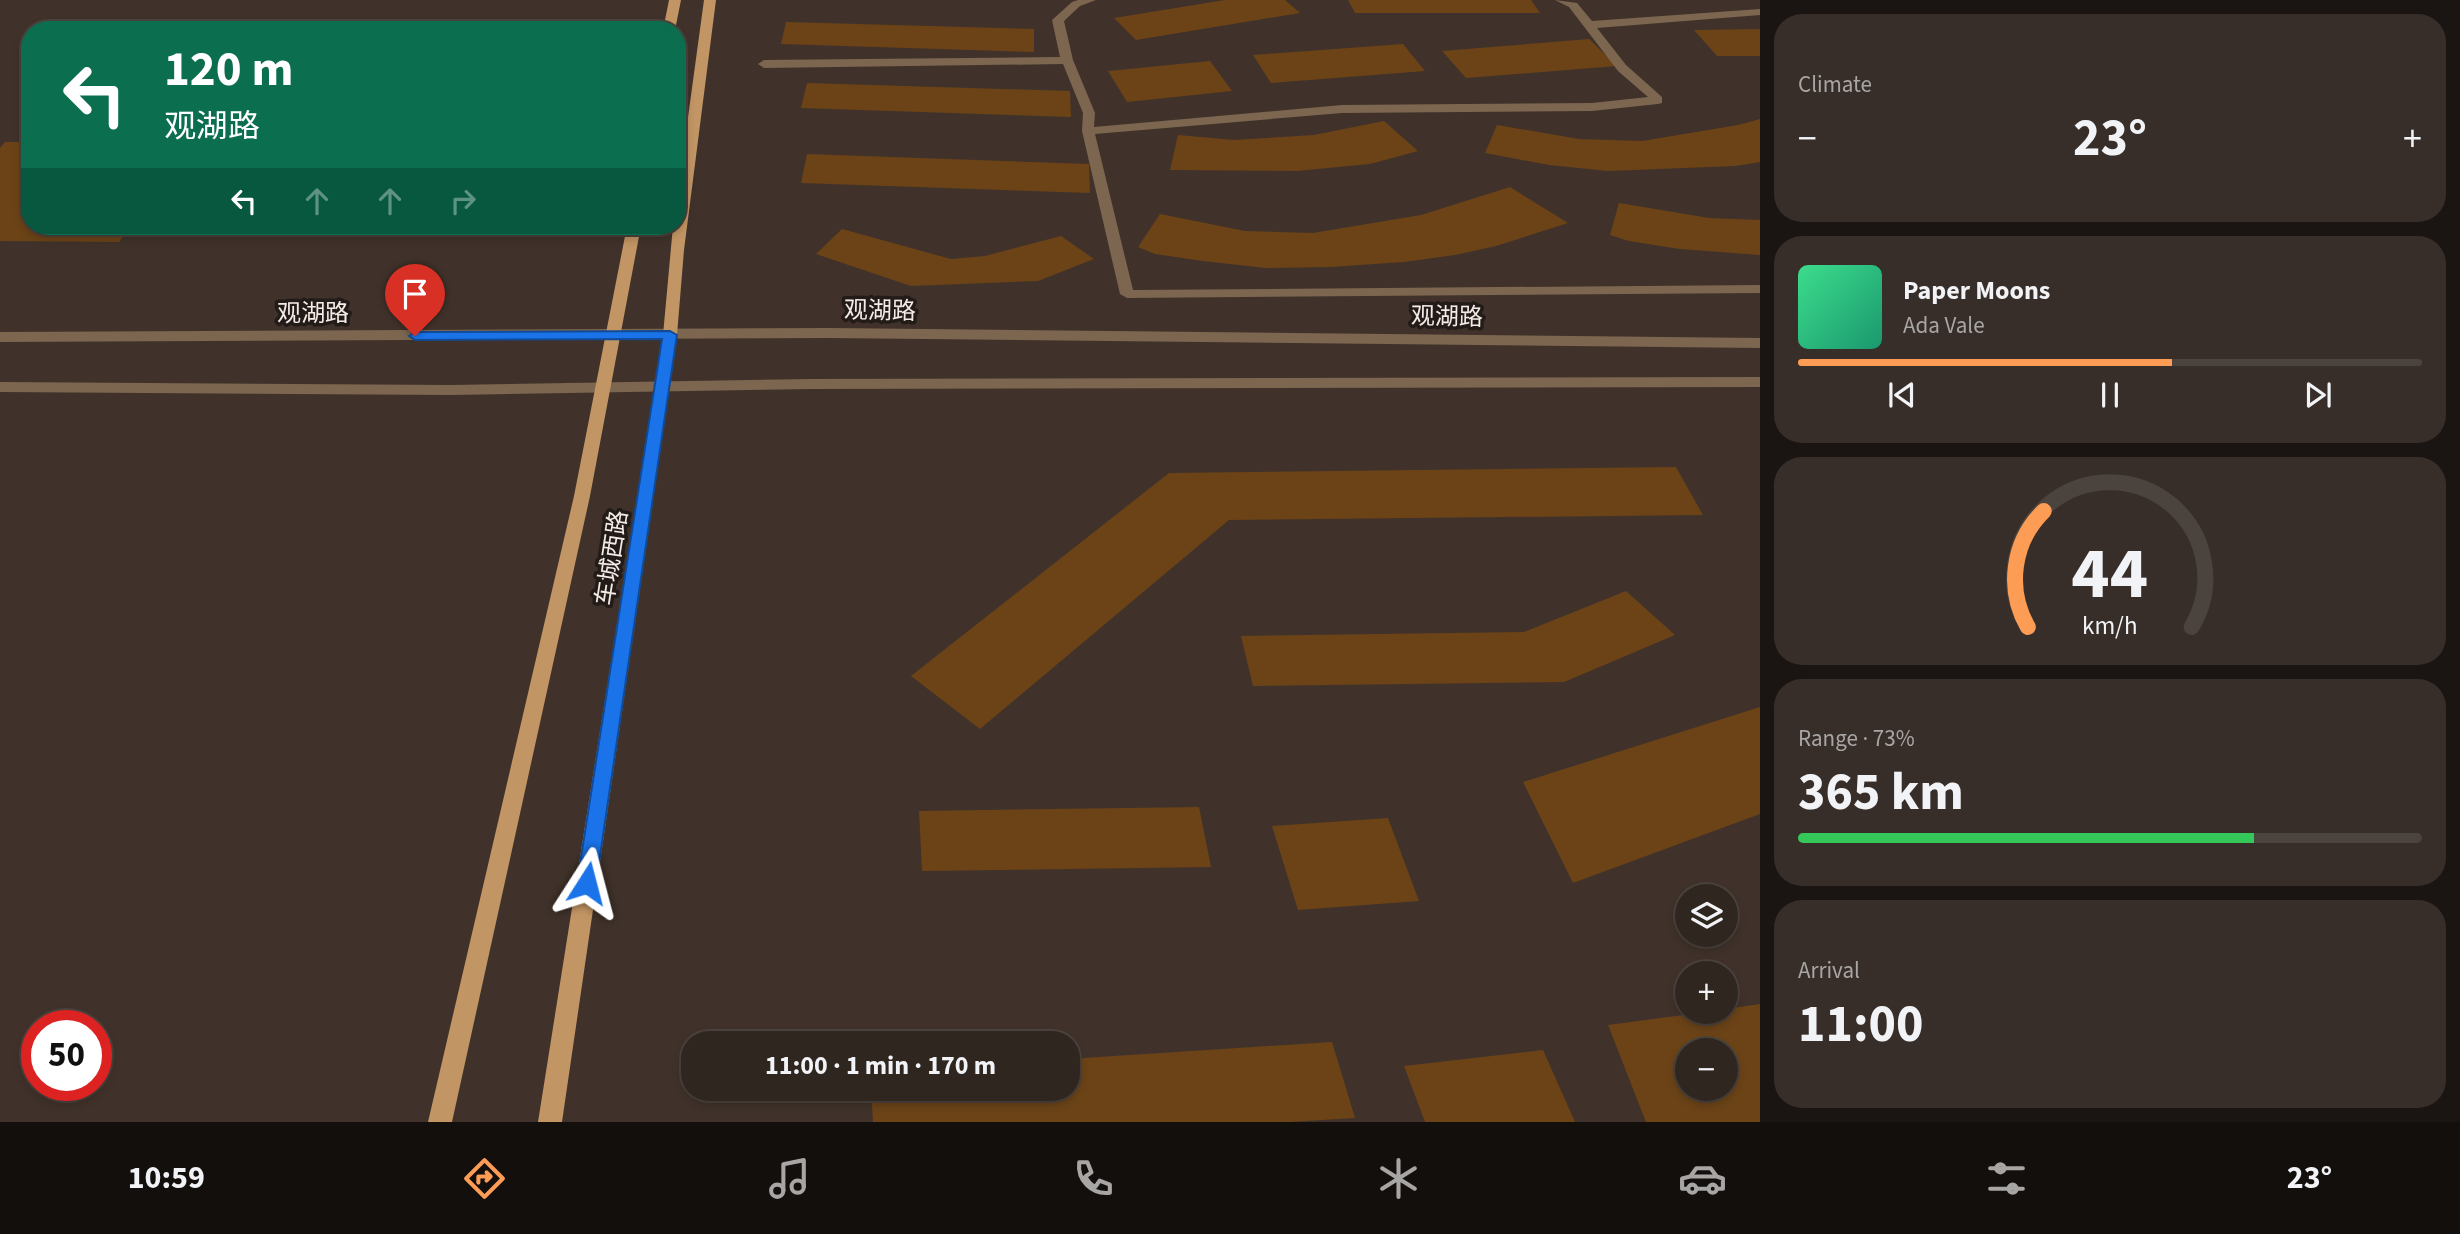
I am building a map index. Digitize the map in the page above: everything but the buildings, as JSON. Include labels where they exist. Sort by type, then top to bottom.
[{"type":"main road","points":[[671,21],[675,0]]},
{"type":"main road","name":"车城西路","points":[[686,182],[710,0]]},
{"type":"main road","name":"车城西路","points":[[440,1122],[579,510],[632,235]]},
{"type":"main road","name":"车城西路","points":[[550,1122],[670,335],[679,235]]},
{"type":"street","points":[[1090,0],[1076,4],[1058,20],[1067,60],[1089,113],[1088,131],[1127,294],[1760,289]]},
{"type":"street","points":[[1088,131],[1342,109],[1592,107],[1658,100],[1622,68],[1573,5],[1561,0]]},
{"type":"street","points":[[1590,25],[1760,12]]},
{"type":"street","points":[[764,64],[1067,60]]},
{"type":"street","name":"观湖路","points":[[0,337],[830,333],[1760,343]]},
{"type":"street","points":[[0,387],[450,390],[811,384],[1760,382]]},
{"type":"route","points":[[415,336],[670,335],[587,883]]}]
